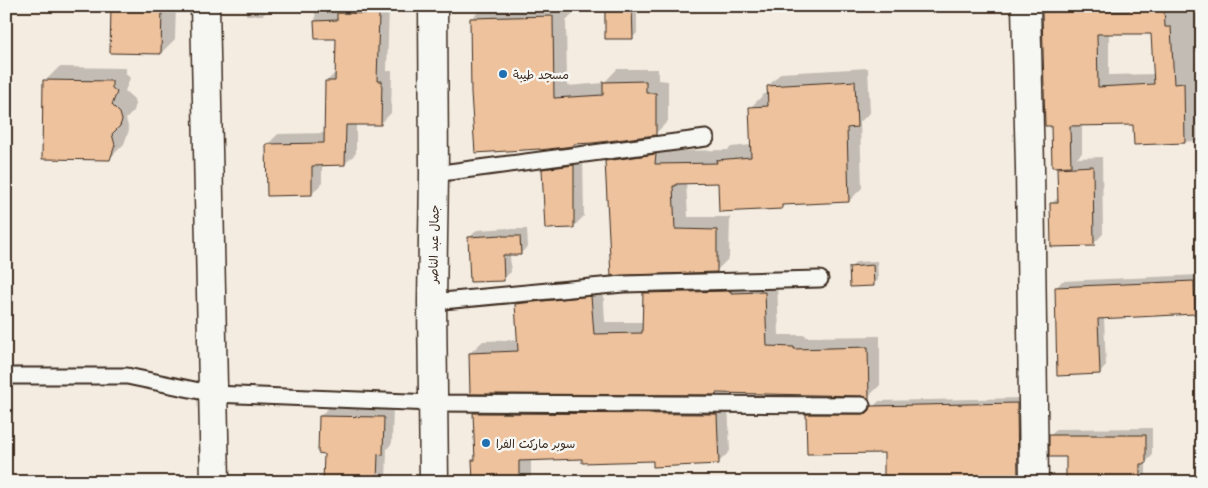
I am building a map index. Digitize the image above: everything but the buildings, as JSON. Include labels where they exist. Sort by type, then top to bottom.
[{"type":"street","points":[[205,6],[215,482]]},
{"type":"street","name":"جمال عبد الناصر","points":[[433,6],[434,174],[432,302],[434,482]]},
{"type":"street","points":[[1026,6],[1034,482]]},
{"type":"lane","points":[[434,174],[706,138]]},
{"type":"lane","points":[[432,302],[623,284],[820,279]]},
{"type":"lane","points":[[6,376],[127,376],[214,394],[433,403],[862,404]]},
{"type":"place","name":"مسجد طيبة","points":[[503,74]]},
{"type":"place","name":"سوبر ماركت الفرا","points":[[486,443]]}]
